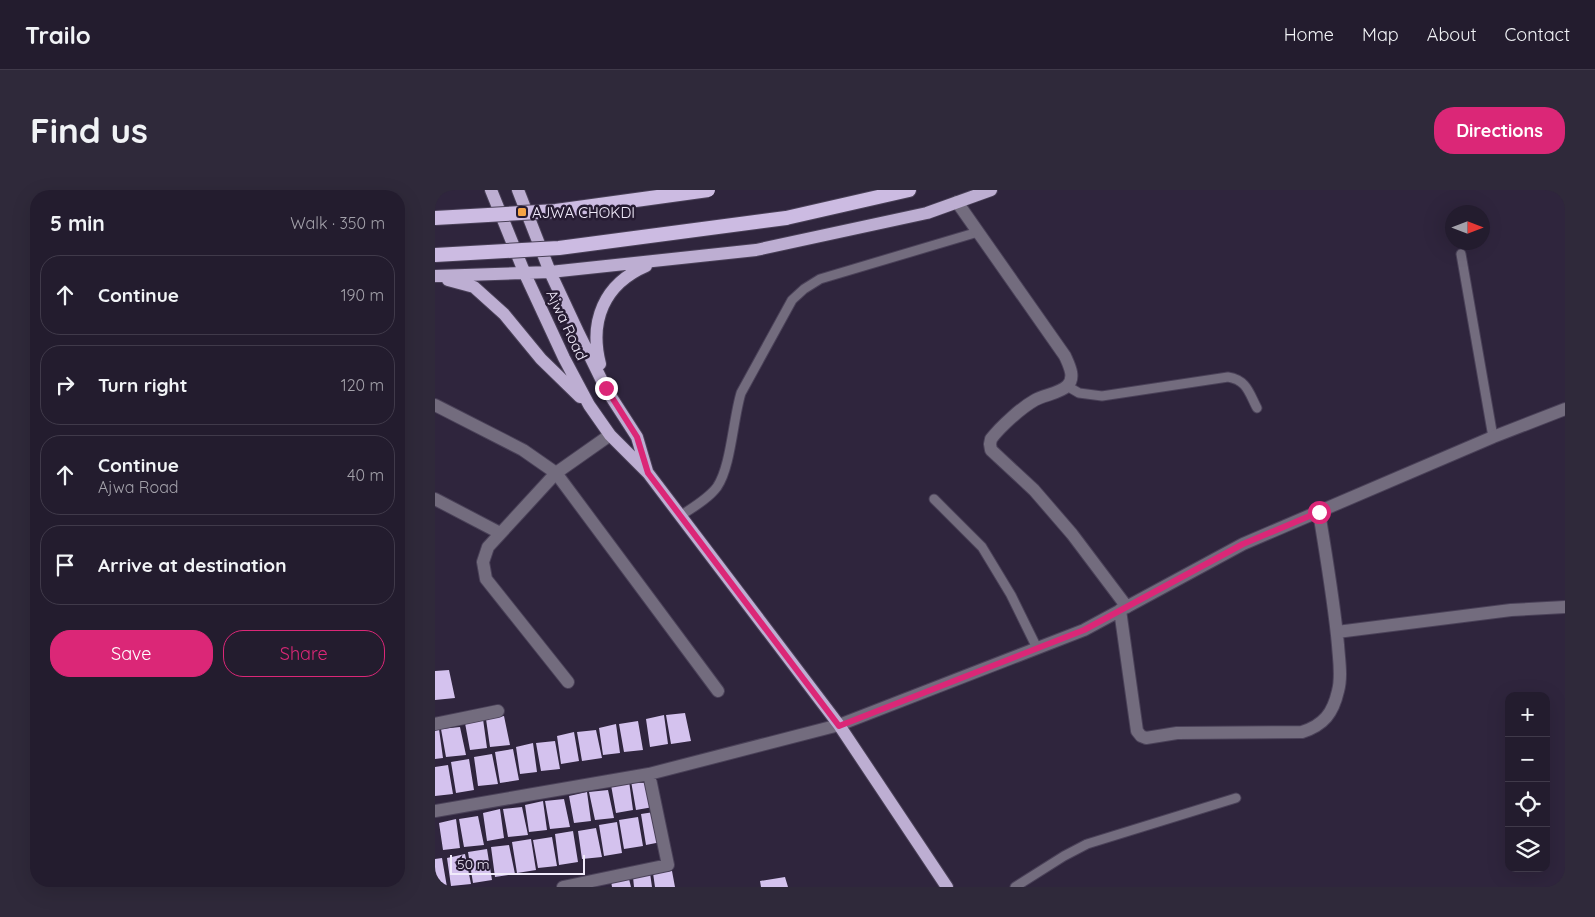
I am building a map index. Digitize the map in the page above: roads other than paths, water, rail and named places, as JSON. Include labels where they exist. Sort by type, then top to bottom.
[{"type":"highway","points":[[435,218],[556,211],[708,190]]},
{"type":"highway","points":[[435,255],[559,248],[786,218],[909,190]]},
{"type":"main road","name":"Ajwa Road","points":[[491,190],[525,274],[564,358],[589,405],[609,435],[648,473]]},
{"type":"main road","name":"Ajwa Road","points":[[518,190],[550,272],[606,388],[637,437],[648,473]]},
{"type":"main road","points":[[435,276],[550,272],[756,250],[927,213],[991,190]]},
{"type":"main road","points":[[606,388],[595,347],[597,319],[614,287],[631,273],[660,261]]},
{"type":"main road","points":[[435,276],[474,287],[504,314],[541,359],[589,405]]},
{"type":"main road","points":[[648,473],[839,726],[947,887]]},
{"type":"street","points":[[957,202],[1065,356],[1070,369],[1071,380],[1067,386],[1035,400],[1025,407],[994,435],[990,444],[991,450],[1034,490],[1072,534],[1123,609],[1137,731],[1141,736],[1146,738],[1177,733],[1302,732],[1313,729],[1323,722],[1332,709],[1339,690],[1339,666],[1337,632],[1319,512]]},
{"type":"street","points":[[435,405],[523,450],[556,473],[718,691]]},
{"type":"street","points":[[435,811],[649,774],[839,726],[1084,630],[1243,544],[1493,437],[1565,409]]},
{"type":"street","points":[[568,682],[487,579],[483,562],[488,547],[556,473],[609,435]]},
{"type":"street","points":[[435,499],[500,534]]},
{"type":"street","points":[[1337,632],[1511,610],[1565,607]]},
{"type":"street","points":[[435,724],[498,711]]},
{"type":"street","points":[[563,887],[668,864],[649,774]]},
{"type":"lane","points":[[680,516],[716,488],[723,474],[736,407],[741,393],[792,300],[804,289],[820,279],[978,232]]},
{"type":"lane","points":[[1461,254],[1493,437]]},
{"type":"lane","points":[[1067,386],[1079,393],[1102,396],[1228,377],[1241,380],[1257,408]]},
{"type":"lane","points":[[934,498],[981,547],[1011,595],[1037,648]]},
{"type":"lane","points":[[1015,887],[1087,844],[1236,798]]},
{"type":"place","name":"AJWA CHOKDI","points":[[522,212]]}]
